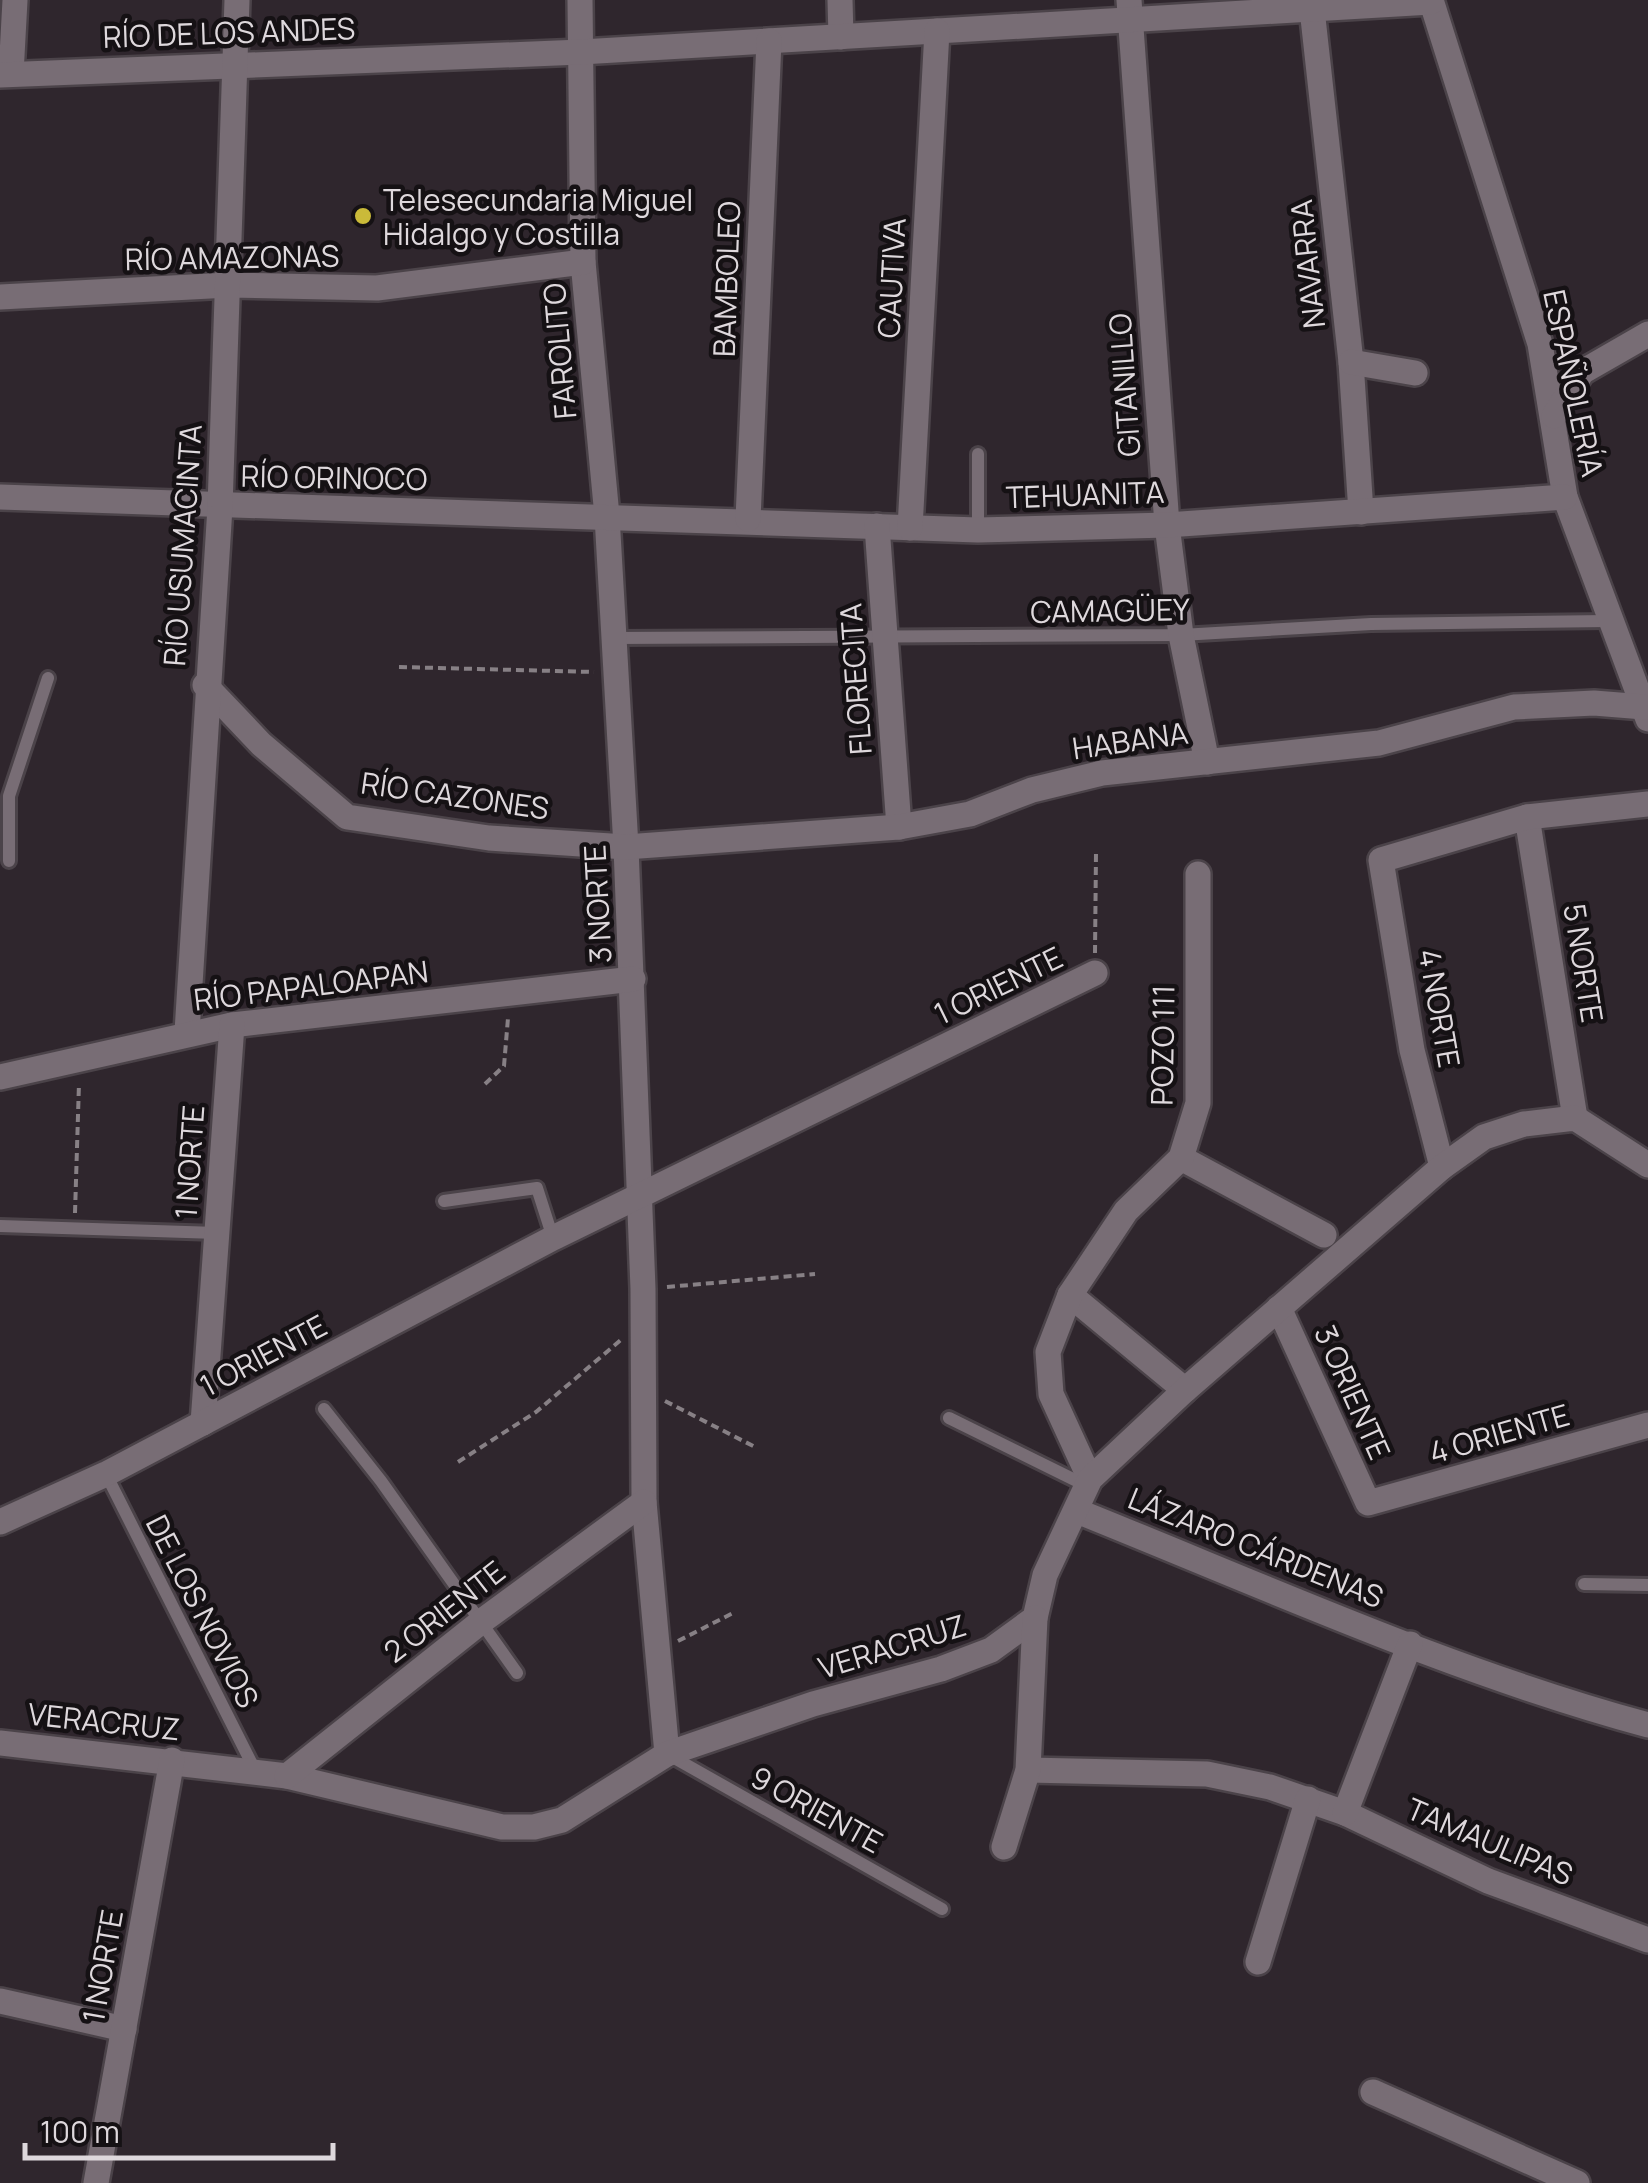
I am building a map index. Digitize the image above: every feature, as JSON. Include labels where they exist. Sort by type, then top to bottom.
[{"type":"street","points":[[5,74],[15,0]]},
{"type":"street","name":"RÍO USUMACINTA","points":[[187,1032],[220,506],[238,0]]},
{"type":"street","name":"FAROLITO","points":[[580,0],[583,262],[607,516]]},
{"type":"street","points":[[840,0],[841,36]]},
{"type":"street","name":"RÍO DE LOS ANDES","points":[[5,74],[580,52],[936,31],[1130,10],[1312,9],[1431,1]]},
{"type":"street","name":"ESPAÑOLERÍA","points":[[1431,1],[1540,344],[1554,416],[1552,442],[1565,497],[1608,621],[1646,713]]},
{"type":"street","name":"NAVARRA","points":[[1312,9],[1351,362],[1361,512]]},
{"type":"street","name":"GITANILLO","points":[[1130,10],[1167,525],[1181,635],[1207,762]]},
{"type":"street","name":"CAUTIVA","points":[[910,528],[936,31]]},
{"type":"street","name":"BAMBOLEO","points":[[748,519],[769,41]]},
{"type":"street","name":"RÍO AMAZONAS","points":[[0,297],[229,286],[377,288],[583,262]]},
{"type":"street","points":[[1554,416],[1582,372],[1648,334]]},
{"type":"street","points":[[1351,362],[1415,372]]},
{"type":"street","name":"RÍO ORINOCO","points":[[0,497],[607,516]]},
{"type":"street","name":"TEHUANITA","points":[[607,516],[978,530],[1167,525],[1565,497]]},
{"type":"street","name":"3 NORTE","points":[[607,516],[633,979],[644,1502],[667,1754]]},
{"type":"street","name":"FLORECITA","points":[[877,526],[899,827]]},
{"type":"street","name":"RÍO CAZONES","points":[[206,685],[261,744],[347,817],[489,838],[626,846]]},
{"type":"street","name":"HABANA","points":[[626,846],[899,827],[970,814],[1032,790],[1102,773],[1379,743],[1514,707],[1594,703],[1646,713]]},
{"type":"street","points":[[1528,817],[1648,804]]},
{"type":"street","name":"4 NORTE","points":[[1442,1168],[1412,1050],[1381,860],[1528,817]]},
{"type":"street","name":"5 NORTE","points":[[1528,817],[1576,1118]]},
{"type":"street","name":"POZO 111","points":[[1089,1482],[1048,1376],[1048,1352],[1070,1294],[1126,1211],[1180,1158],[1198,1103],[1198,874]]},
{"type":"street","name":"1 ORIENTE","points":[[0,1522],[106,1474],[553,1238],[638,1200],[1095,973]]},
{"type":"street","name":"RÍO PAPALOAPAN","points":[[0,1077],[187,1032],[232,1025],[633,979]]},
{"type":"street","name":"1 NORTE","points":[[203,1423],[232,1025]]},
{"type":"street","points":[[1004,1846],[1028,1770],[1035,1618],[1045,1576],[1089,1482],[1184,1390],[1484,1136],[1524,1124],[1576,1118],[1648,1165]]},
{"type":"street","points":[[1180,1158],[1324,1235]]},
{"type":"street","points":[[1070,1294],[1184,1390]]},
{"type":"street","name":"3 ORIENTE","points":[[1279,1308],[1368,1503]]},
{"type":"street","name":"4 ORIENTE","points":[[1368,1503],[1648,1425]]},
{"type":"street","name":"2 ORIENTE","points":[[287,1776],[482,1621],[644,1502]]},
{"type":"street","name":"LÁZARO CÁRDENAS","points":[[1077,1511],[1410,1644],[1588,1709],[1648,1725]]},
{"type":"street","name":"VERACRUZ","points":[[0,1743],[255,1770],[502,1827],[534,1827],[562,1820],[667,1754],[814,1704],[940,1669],[991,1650],[1035,1618]]},
{"type":"street","points":[[1345,1813],[1410,1644]]},
{"type":"street","name":"1 NORTE","points":[[96,2183],[172,1760]]},
{"type":"street","name":"TAMAULIPAS","points":[[1028,1770],[1207,1774],[1308,1800],[1345,1813],[1488,1881],[1648,1940]]},
{"type":"street","points":[[1258,1962],[1308,1800]]},
{"type":"street","points":[[0,2000],[124,2029]]},
{"type":"street","points":[[1373,2092],[1578,2183]]},
{"type":"lane","points":[[978,454],[978,530]]},
{"type":"lane","name":"CAMAGÜEY","points":[[613,638],[1181,635],[1371,624],[1608,621]]},
{"type":"lane","points":[[9,860],[5,798],[48,678]]},
{"type":"lane","points":[[444,1201],[537,1188],[553,1238]]},
{"type":"lane","points":[[0,1226],[217,1233]]},
{"type":"lane","points":[[324,1409],[517,1673]]},
{"type":"lane","points":[[949,1418],[1089,1482]]},
{"type":"lane","name":"DE LOS NOVIOS","points":[[106,1474],[255,1770]]},
{"type":"lane","points":[[1584,1584],[1648,1586]]},
{"type":"lane","name":"9 ORIENTE","points":[[667,1754],[942,1908]]},
{"type":"path","points":[[399,668],[615,673]]},
{"type":"path","points":[[1095,973],[1096,852]]},
{"type":"path","points":[[485,1084],[504,1066],[509,994]]},
{"type":"path","points":[[75,1228],[80,1058]]},
{"type":"path","points":[[642,1290],[815,1274]]},
{"type":"path","points":[[458,1462],[536,1412],[642,1323]]},
{"type":"path","points":[[643,1390],[757,1448]]},
{"type":"path","points":[[656,1652],[735,1612]]},
{"type":"place","name":"Telesecundaria Miguel Hidalgo y Costilla","points":[[363,216]]}]
